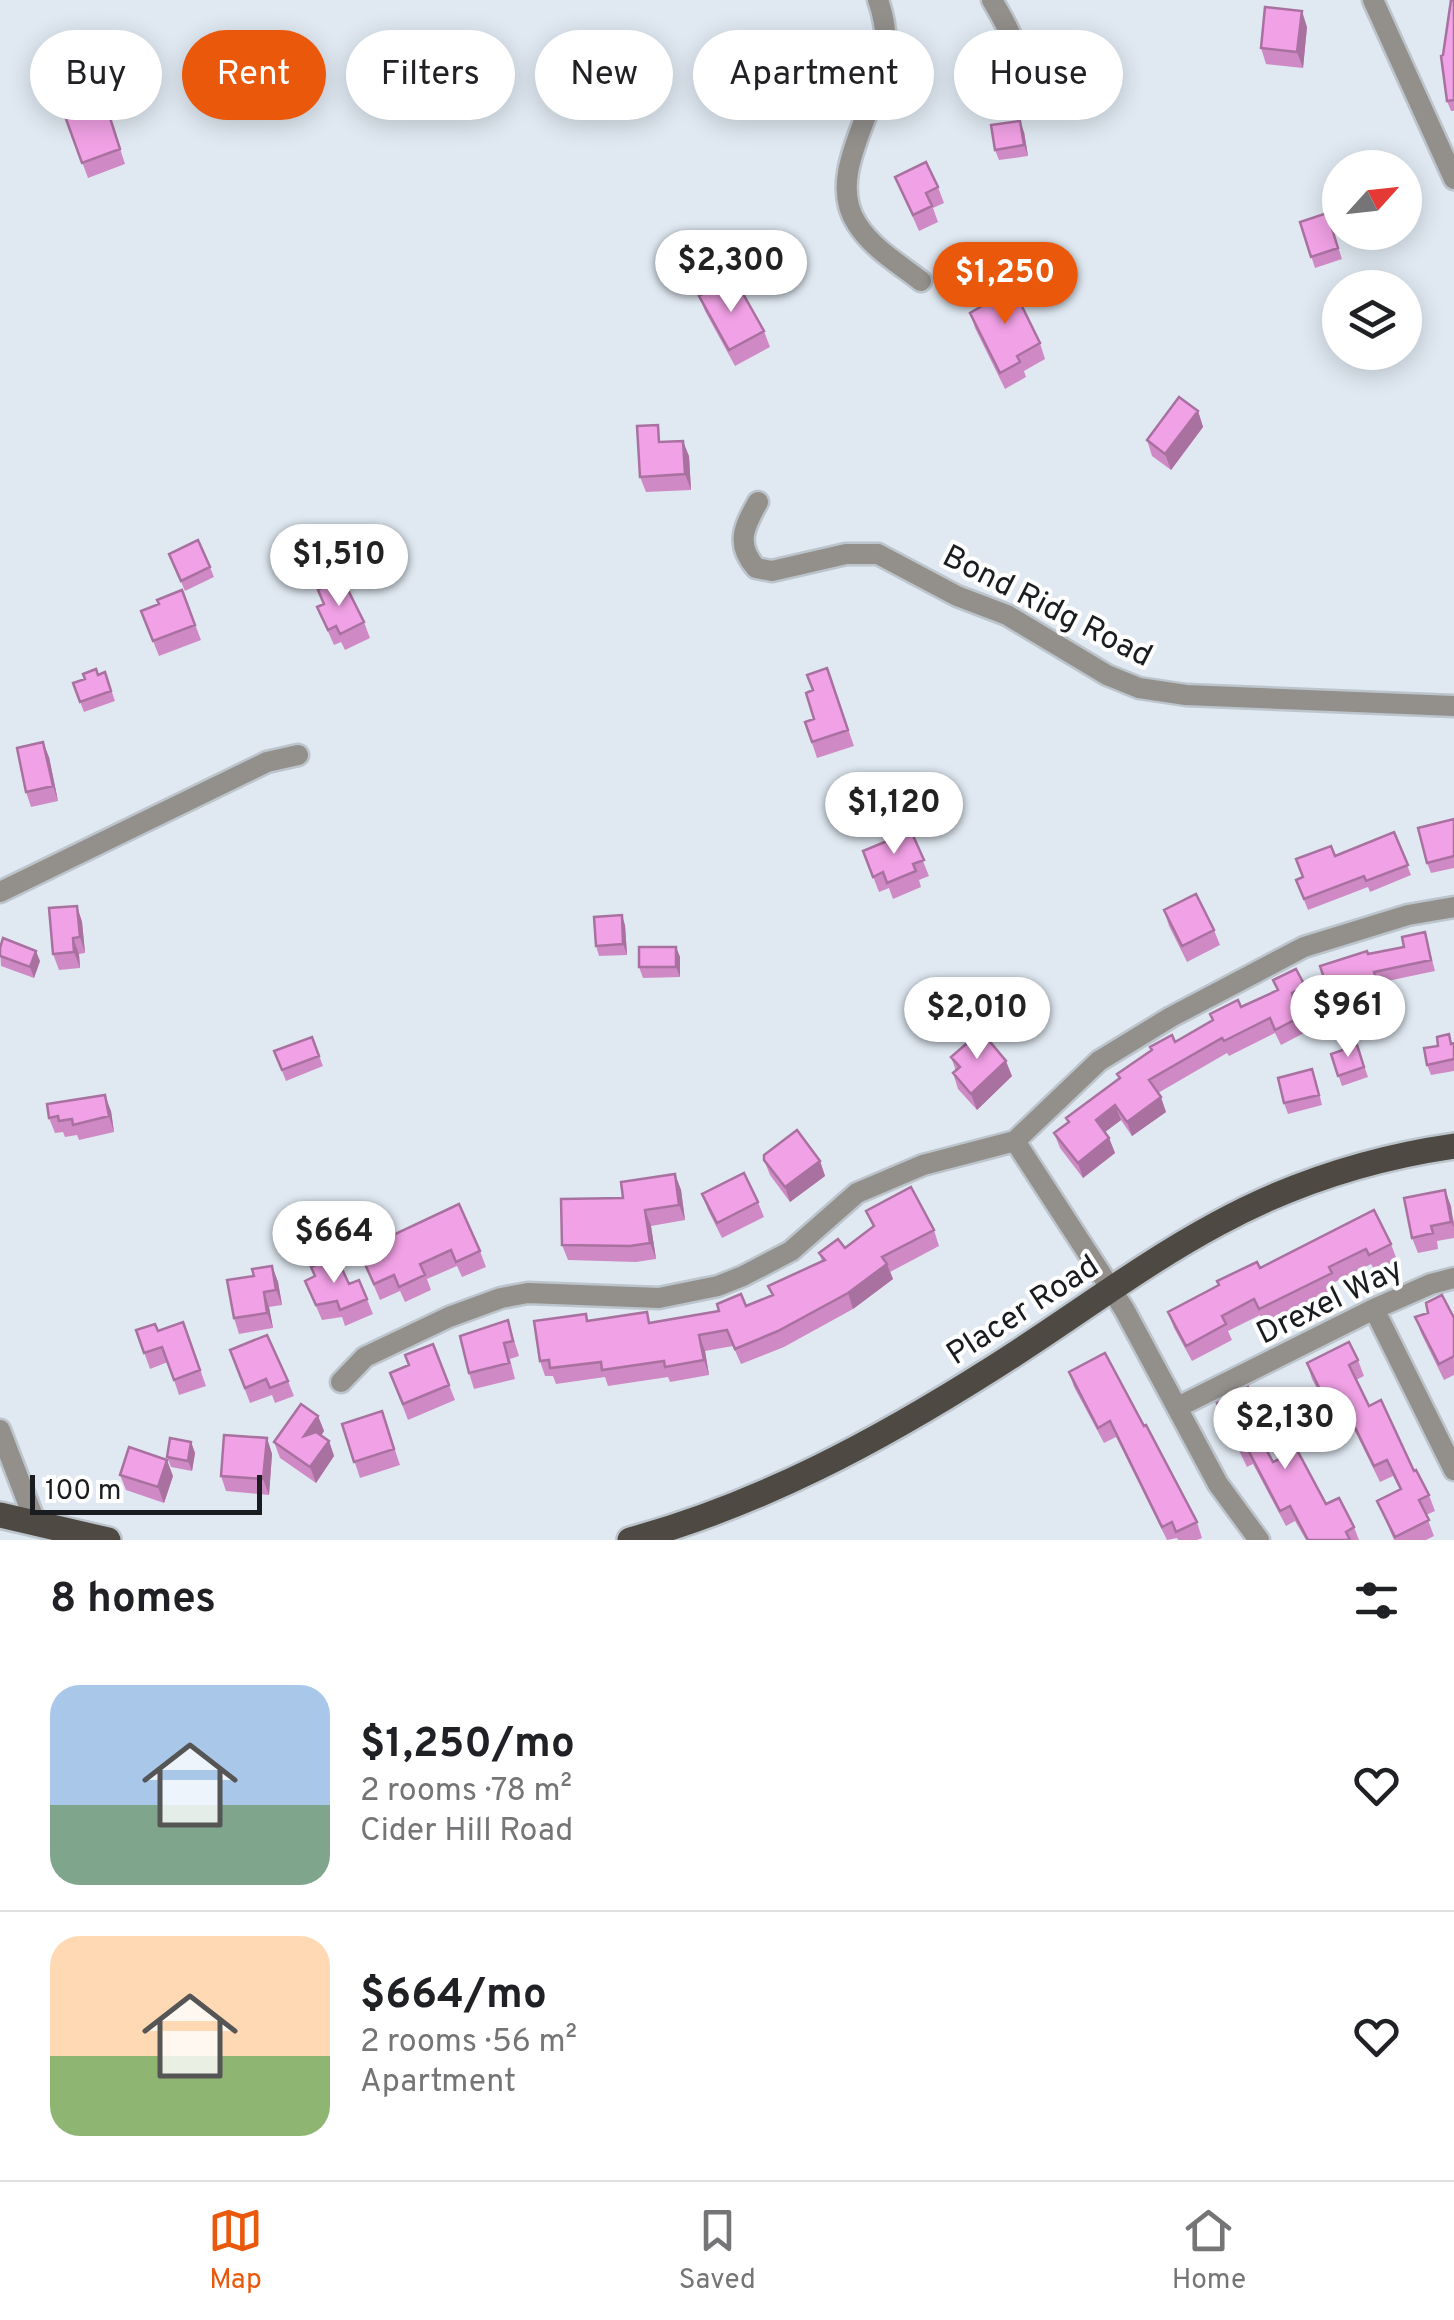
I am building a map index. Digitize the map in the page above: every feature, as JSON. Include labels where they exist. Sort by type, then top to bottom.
[{"type":"main road","name":"Placer Road","points":[[630,1540],[739,1505],[864,1444],[992,1368],[1206,1230],[1287,1190],[1368,1163],[1454,1146]]},
{"type":"main road","points":[[0,1515],[108,1540]]},
{"type":"street","points":[[878,0],[884,22],[884,66],[852,155],[845,190],[850,213],[865,236],[921,281]]},
{"type":"street","points":[[992,0],[1009,30]]},
{"type":"street","points":[[1372,0],[1454,179]]},
{"type":"street","name":"Bond Ridg Road","points":[[758,502],[742,536],[744,552],[756,568],[772,571],[846,554],[878,554],[956,596],[1007,616],[1107,675],[1139,688],[1186,695],[1454,706]]},
{"type":"street","points":[[0,892],[268,762],[298,754]]},
{"type":"street","points":[[341,1382],[364,1357],[501,1298],[528,1293],[659,1298],[718,1286],[792,1251],[857,1194],[923,1165],[1016,1141],[1100,1061],[1172,1016],[1304,947],[1408,915],[1454,908]]},
{"type":"street","points":[[1016,1141],[1111,1290],[1218,1484],[1259,1540]]},
{"type":"street","name":"Drexel Way","points":[[1178,1407],[1374,1309],[1454,1278]]},
{"type":"street","points":[[1374,1309],[1454,1470]]},
{"type":"street","points":[[0,1430],[36,1524]]},
{"type":"building","points":[[1451,0],[1454,100],[1447,101],[1441,56]]},
{"type":"building","points":[[1265,7],[1302,11],[1297,52],[1261,48]]},
{"type":"building","points":[[66,120],[111,120],[120,149],[82,163]]},
{"type":"building","points":[[1020,121],[1024,145],[995,150],[991,125]]},
{"type":"building","points":[[926,162],[938,187],[926,193],[932,206],[913,215],[895,177]]},
{"type":"building","points":[[1322,215],[1322,250],[1332,250],[1311,257],[1300,222]]},
{"type":"building","points":[[1009,280],[1040,343],[1017,356],[1020,362],[1000,373],[970,313],[992,300],[987,292]]},
{"type":"building","points":[[723,283],[727,291],[738,285],[764,331],[729,350],[699,296]]},
{"type":"building","points":[[1179,397],[1198,411],[1165,454],[1147,440]]},
{"type":"building","points":[[658,425],[659,442],[683,441],[685,474],[640,477],[637,426]]},
{"type":"building","points":[[198,540],[210,567],[181,581],[169,554]]},
{"type":"building","points":[[334,582],[340,595],[348,590],[364,622],[340,634],[336,626],[328,630],[317,607],[324,604],[318,590]]},
{"type":"building","points":[[182,590],[195,625],[153,641],[141,611]]},
{"type":"building","points":[[827,668],[848,730],[812,742],[805,722],[814,719],[806,693],[813,690],[807,675]]},
{"type":"building","points":[[96,669],[98,675],[105,672],[111,691],[80,702],[73,683]]},
{"type":"building","points":[[43,742],[53,786],[26,792],[17,748]]},
{"type":"building","points":[[1454,819],[1454,856],[1427,863],[1418,828]]},
{"type":"building","points":[[911,831],[924,860],[913,864],[916,871],[887,883],[883,872],[873,877],[863,851]]},
{"type":"building","points":[[1394,832],[1408,865],[1366,881],[1364,876],[1304,899],[1296,880],[1303,877],[1296,859],[1331,846],[1335,856]]},
{"type":"building","points":[[1196,894],[1214,930],[1182,946],[1164,910]]},
{"type":"building","points":[[77,906],[80,937],[73,938],[74,952],[53,954],[49,908]]},
{"type":"building","points":[[622,915],[623,944],[596,946],[594,917]]},
{"type":"building","points":[[1425,932],[1431,960],[1374,972],[1379,988],[1332,1003],[1320,966],[1367,951],[1368,954],[1404,947],[1402,937]]},
{"type":"building","points":[[3,938],[36,951],[30,967],[0,956]]},
{"type":"building","points":[[639,947],[676,947],[676,967],[639,967]]},
{"type":"building","points":[[1296,969],[1305,986],[1292,993],[1298,1018],[1275,1030],[1270,1018],[1224,1041],[1222,1038],[1149,1080],[1161,1097],[1127,1122],[1115,1105],[1096,1120],[1109,1138],[1078,1163],[1054,1133],[1069,1122],[1066,1118],[1120,1078],[1117,1074],[1152,1050],[1150,1047],[1172,1035],[1175,1042],[1213,1020],[1210,1014],[1238,1000],[1241,1007],[1278,990],[1273,980]]},
{"type":"building","points":[[981,1031],[1006,1061],[971,1094],[953,1073],[960,1067],[951,1057]]},
{"type":"building","points":[[1449,1034],[1451,1044],[1454,1043],[1454,1059],[1427,1065],[1424,1048],[1438,1046],[1437,1037]]},
{"type":"building","points":[[312,1037],[319,1056],[282,1070],[274,1051]]},
{"type":"building","points":[[1357,1045],[1364,1067],[1338,1076],[1331,1054]]},
{"type":"building","points":[[1312,1069],[1319,1095],[1284,1103],[1278,1078]]},
{"type":"building","points":[[105,1095],[109,1116],[73,1125],[72,1119],[49,1118],[47,1104]]},
{"type":"building","points":[[797,1130],[820,1161],[785,1187],[764,1155]]},
{"type":"building","points":[[744,1173],[758,1202],[717,1223],[702,1194]]},
{"type":"building","points":[[675,1174],[679,1205],[645,1210],[650,1243],[562,1245],[561,1199],[623,1198],[621,1182]]},
{"type":"building","points":[[911,1187],[934,1230],[882,1257],[887,1264],[848,1293],[778,1331],[735,1349],[727,1330],[699,1335],[704,1360],[665,1367],[664,1361],[602,1370],[601,1362],[550,1368],[549,1360],[540,1361],[534,1321],[586,1314],[587,1321],[647,1312],[649,1323],[719,1311],[717,1304],[741,1294],[746,1306],[773,1295],[768,1286],[825,1260],[819,1253],[838,1239],[845,1248],[874,1226],[866,1211]]},
{"type":"building","points":[[1445,1190],[1451,1222],[1431,1226],[1433,1233],[1412,1238],[1404,1198]]},
{"type":"building","points":[[459,1204],[480,1251],[456,1262],[451,1250],[420,1264],[425,1275],[399,1287],[394,1275],[374,1284],[359,1251]]},
{"type":"building","points":[[1374,1210],[1391,1244],[1369,1255],[1366,1249],[1329,1267],[1332,1273],[1259,1309],[1254,1299],[1222,1316],[1226,1324],[1186,1346],[1168,1312],[1219,1285],[1217,1281],[1257,1262],[1260,1268]]},
{"type":"building","points":[[336,1256],[349,1284],[359,1280],[367,1299],[340,1310],[337,1301],[316,1305],[305,1281],[315,1276],[311,1267]]},
{"type":"building","points":[[272,1266],[276,1290],[264,1292],[267,1313],[234,1318],[227,1280],[254,1276],[252,1269]]},
{"type":"building","points":[[1442,1295],[1454,1318],[1454,1356],[1439,1364],[1415,1317],[1428,1313],[1426,1303]]},
{"type":"building","points":[[508,1320],[513,1341],[504,1343],[509,1363],[469,1373],[460,1336]]},
{"type":"building","points":[[183,1322],[200,1370],[174,1380],[162,1347],[144,1353],[136,1330],[155,1324],[158,1331]]},
{"type":"building","points":[[267,1335],[288,1381],[270,1388],[266,1379],[245,1388],[230,1350]]},
{"type":"building","points":[[1349,1342],[1358,1360],[1349,1365],[1369,1406],[1381,1400],[1429,1495],[1419,1500],[1429,1520],[1395,1537],[1377,1501],[1401,1489],[1387,1460],[1374,1466],[1343,1403],[1330,1410],[1307,1363]]},
{"type":"building","points":[[433,1344],[449,1385],[403,1404],[390,1373],[409,1365],[405,1355]]},
{"type":"building","points":[[1105,1353],[1197,1522],[1176,1532],[1172,1522],[1162,1527],[1110,1421],[1098,1428],[1069,1372]]},
{"type":"building","points":[[1248,1387],[1261,1413],[1268,1409],[1275,1423],[1267,1427],[1270,1433],[1260,1438],[1273,1462],[1297,1450],[1326,1504],[1339,1498],[1354,1527],[1346,1532],[1350,1540],[1308,1540],[1290,1506],[1280,1511],[1247,1448],[1242,1451],[1217,1403]]},
{"type":"building","points":[[301,1404],[318,1416],[304,1436],[316,1432],[329,1441],[310,1467],[274,1442]]},
{"type":"building","points":[[382,1411],[394,1449],[354,1462],[342,1424]]},
{"type":"building","points":[[224,1435],[267,1438],[263,1479],[221,1476]]},
{"type":"building","points":[[170,1438],[191,1442],[188,1461],[167,1457]]},
{"type":"building","points":[[129,1447],[167,1460],[158,1487],[120,1475]]}]
